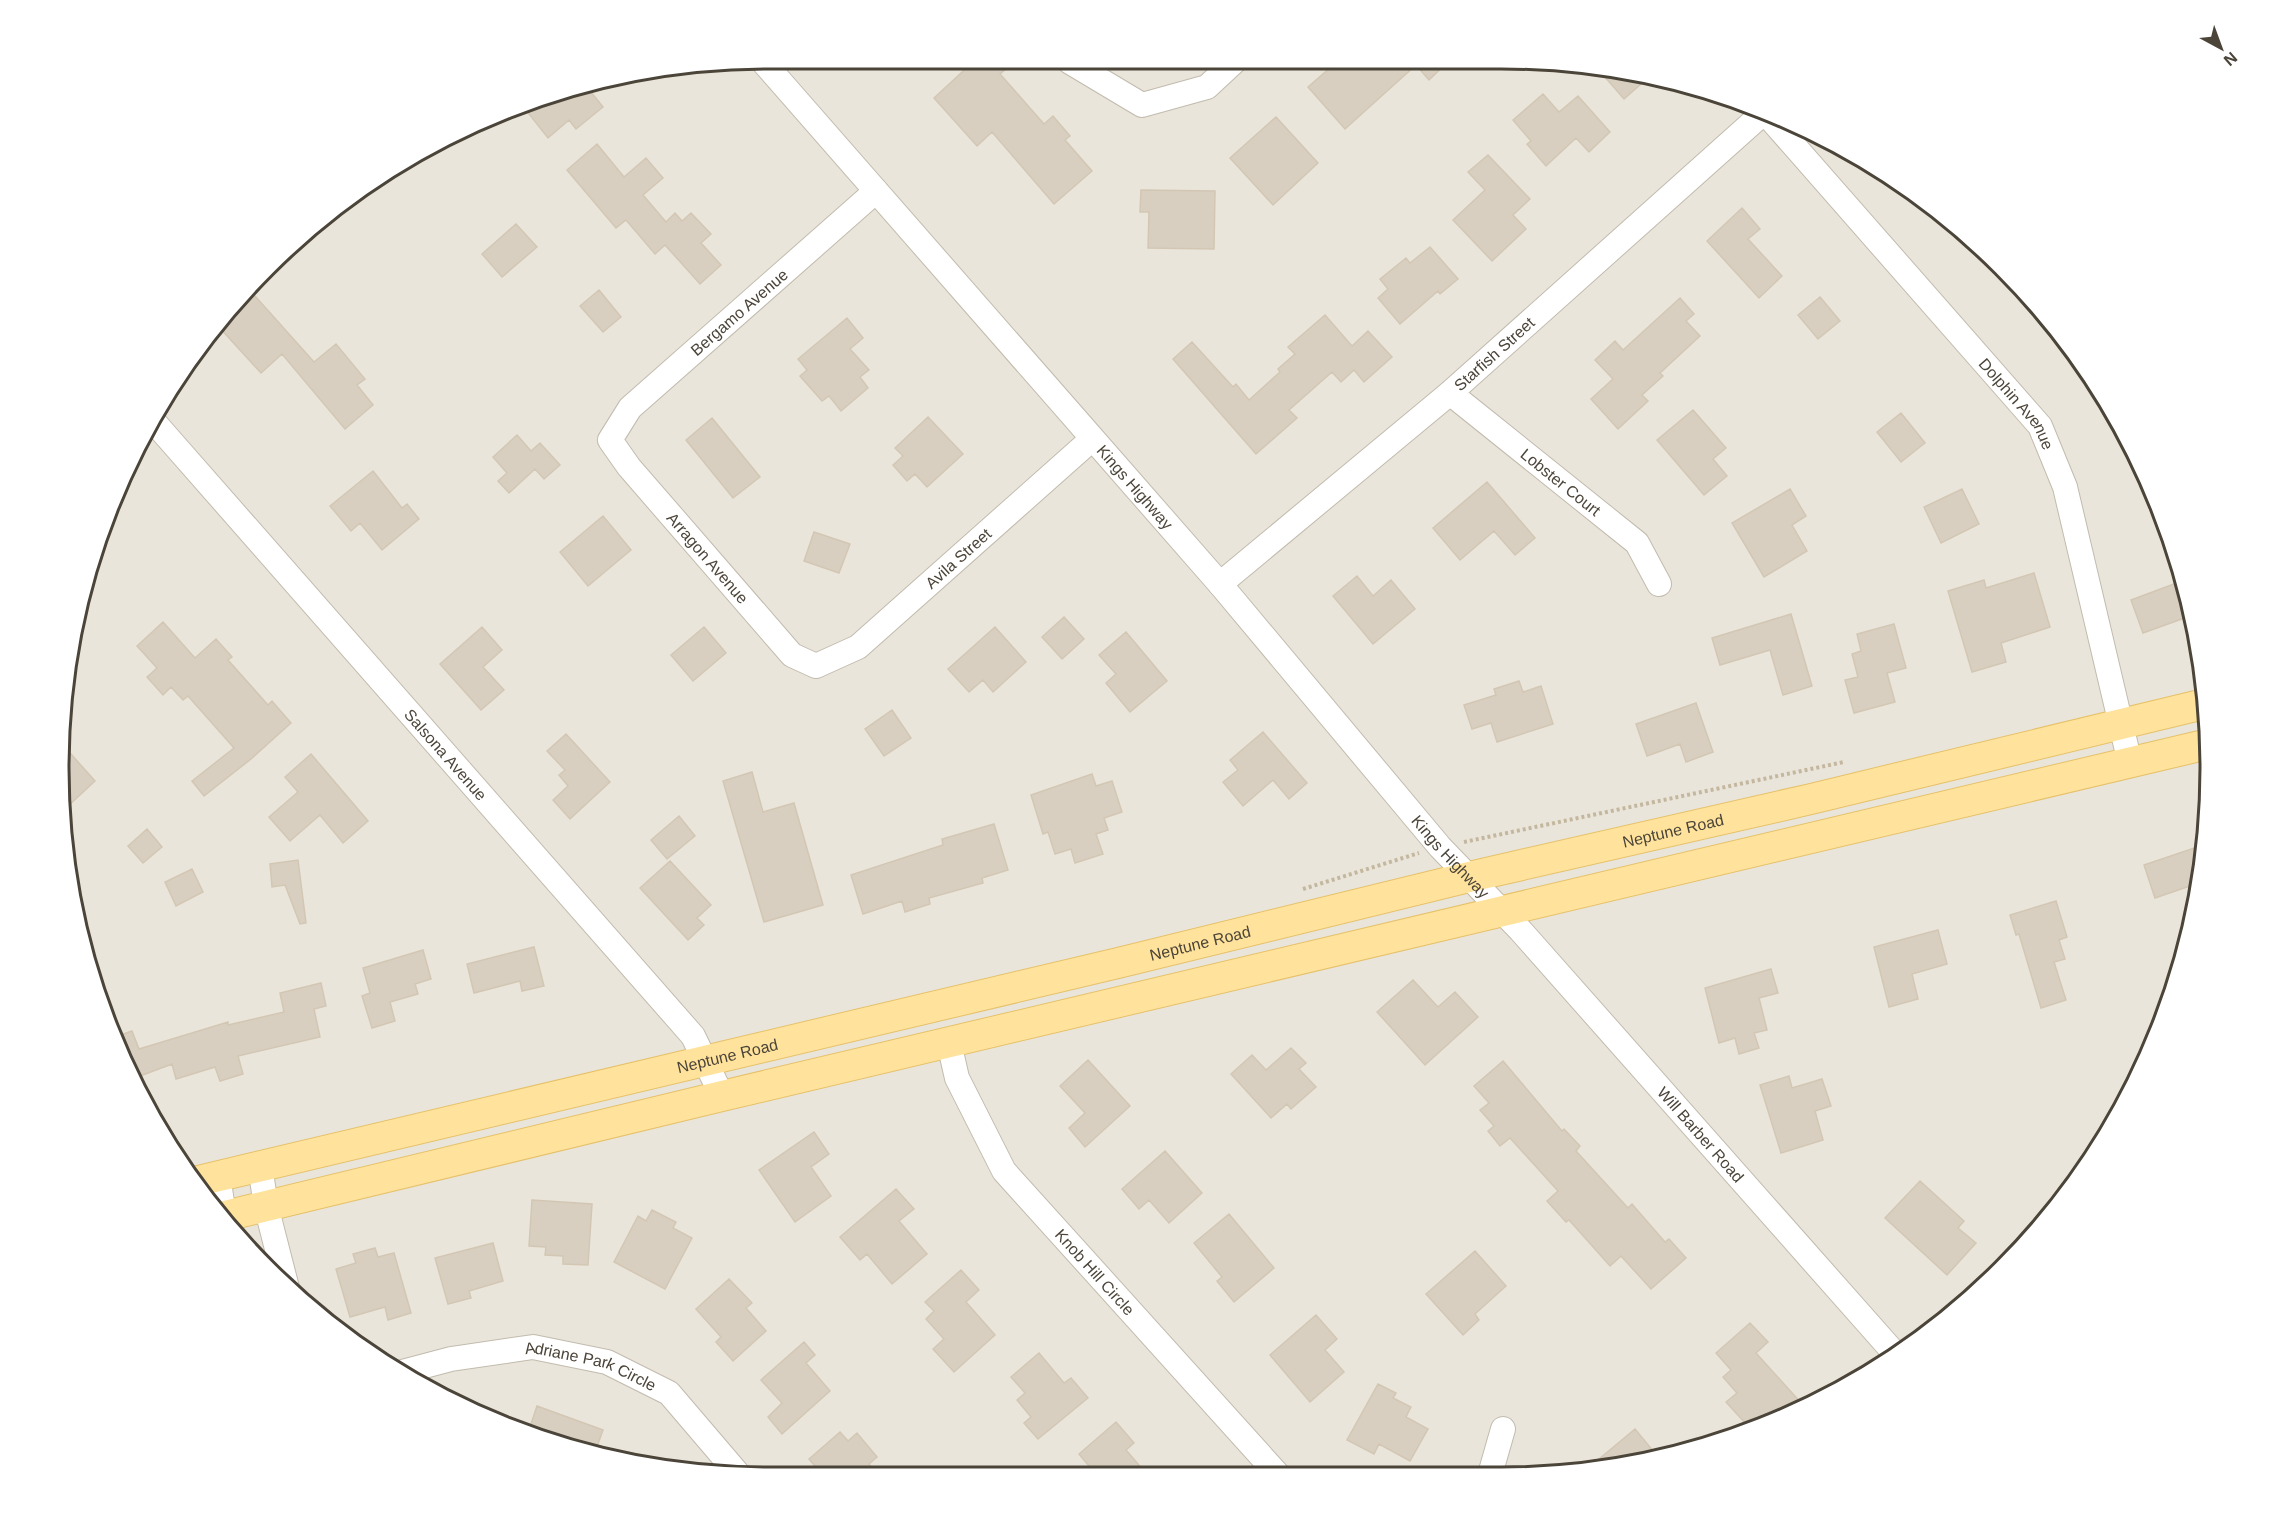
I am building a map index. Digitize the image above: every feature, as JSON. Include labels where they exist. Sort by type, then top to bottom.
[{"type":"main road","name":"Neptune Road","points":[[208,1178],[1469,877],[1822,797],[2197,706]]},
{"type":"main road","points":[[230,1214],[2200,746]]},
{"type":"street","name":"Kings Highway","points":[[769,69],[1220,584],[1440,847],[1503,913]]},
{"type":"street","points":[[1082,69],[1142,105],[1207,87],[1226,69]]},
{"type":"street","name":"Starfish Street","points":[[1220,584],[1450,393],[1758,118]]},
{"type":"street","name":"Dolphin Avenue","points":[[1777,126],[2040,426],[2066,487],[2130,763]]},
{"type":"street","name":"Bergamo Avenue","points":[[610,440],[630,408],[876,191]]},
{"type":"street","name":"Lobster Court","points":[[1450,393],[1637,543],[1659,584]]},
{"type":"street","name":"Salsona Avenue","points":[[158,427],[693,1036],[722,1096]]},
{"type":"street","name":"Avila Street","points":[[816,666],[858,647],[1092,439]]},
{"type":"street","name":"Arragon Avenue","points":[[610,440],[629,467],[792,655],[816,666]]},
{"type":"street","name":"Will Barber Road","points":[[1503,913],[1891,1348]]},
{"type":"street","name":"Knob Hill Circle","points":[[949,1043],[957,1078],[1004,1171],[1271,1467]]},
{"type":"street","points":[[260,1166],[266,1206],[282,1270]]},
{"type":"street","points":[[208,1178],[218,1200]]},
{"type":"street","name":"Adriane Park Circle","points":[[412,1369],[451,1359],[533,1347],[607,1362],[669,1393],[732,1466]]},
{"type":"street","points":[[1492,1467],[1503,1429]]},
{"type":"shaded area","points":[[755,69],[1211,591],[1447,870],[196,1169],[163,1118],[122,1035],[106,993],[82,904],[70,814],[69,768],[70,722],[82,632],[106,543],[141,459],[163,418],[213,342],[242,307],[307,242],[342,213],[418,163],[501,122],[543,106],[632,82],[722,70]]},
{"type":"shaded area","points":[[783,69],[1501,69],[1547,70],[1637,82],[1726,106],[1810,141],[1851,163],[1927,213],[1962,242],[2027,307],[2056,342],[2082,380],[2128,459],[2147,501],[2176,587],[2187,632],[2196,693],[1472,864]]},
{"type":"shaded area","points":[[2199,718],[2199,734],[1505,899],[1491,885]]},
{"type":"shaded area","points":[[2200,759],[2199,814],[2187,904],[2163,993],[2128,1077],[2106,1118],[2056,1194],[2027,1229],[1962,1294],[1927,1323],[1889,1349],[1810,1395],[1768,1414],[1726,1430],[1637,1454],[1547,1466],[1501,1467],[768,1467],[722,1466],[632,1454],[543,1430],[459,1395],[418,1373],[342,1323],[307,1294],[239,1226]]},
{"type":"shaded area","points":[[1467,890],[1480,905],[222,1205],[210,1190]]},
{"type":"building","points":[[965,69],[1006,69],[1000,74],[1044,124],[1053,116],[1070,136],[1065,140],[1092,171],[1054,204],[992,132],[977,146],[934,98]]},
{"type":"building","points":[[1329,69],[1412,69],[1345,129],[1308,87]]},
{"type":"building","points":[[1419,69],[1441,69],[1429,80]]},
{"type":"building","points":[[1605,77],[1642,83],[1624,99]]},
{"type":"building","points":[[591,92],[603,107],[576,129],[569,120],[548,138],[527,112]]},
{"type":"building","points":[[1543,94],[1559,112],[1578,96],[1610,132],[1589,152],[1576,138],[1546,166],[1527,144],[1531,141],[1513,120]]},
{"type":"building","points":[[1276,117],[1318,163],[1273,205],[1230,158]]},
{"type":"building","points":[[597,144],[624,177],[646,158],[663,178],[643,195],[666,222],[675,213],[682,221],[691,213],[711,234],[701,243],[721,265],[700,284],[665,245],[655,254],[626,220],[616,228],[567,170]]},
{"type":"building","points":[[1488,155],[1530,199],[1513,215],[1526,229],[1492,261],[1453,220],[1485,190],[1468,172]]},
{"type":"building","points":[[1141,190],[1215,191],[1214,249],[1148,248],[1149,212],[1140,212]]},
{"type":"building","points":[[1742,208],[1760,229],[1748,239],[1782,276],[1759,298],[1707,241]]},
{"type":"building","points":[[516,224],[537,247],[502,277],[482,254]]},
{"type":"building","points":[[1430,247],[1458,279],[1440,294],[1438,291],[1400,324],[1378,298],[1388,289],[1380,279],[1406,258],[1410,263]]},
{"type":"building","points":[[599,290],[621,317],[603,332],[580,306]]},
{"type":"building","points":[[255,296],[314,362],[336,344],[365,379],[357,385],[373,405],[345,429],[282,354],[261,373],[222,331],[241,308]]},
{"type":"building","points":[[1820,297],[1840,321],[1818,339],[1798,315]]},
{"type":"building","points":[[1680,298],[1694,314],[1686,321],[1700,336],[1660,373],[1663,376],[1642,395],[1648,401],[1618,429],[1591,399],[1613,379],[1595,360],[1615,341],[1623,350]]},
{"type":"building","points":[[1325,315],[1352,346],[1368,331],[1392,357],[1364,382],[1354,370],[1341,382],[1332,372],[1289,410],[1297,418],[1256,454],[1173,359],[1192,342],[1233,387],[1236,384],[1249,400],[1280,372],[1278,369],[1295,354],[1288,347]]},
{"type":"building","points":[[847,318],[863,338],[850,349],[869,370],[860,377],[868,388],[841,411],[829,396],[822,401],[800,376],[807,370],[798,359]]},
{"type":"building","points":[[1693,410],[1726,448],[1713,459],[1727,476],[1704,495],[1657,440]]},
{"type":"building","points":[[1901,413],[1925,443],[1901,462],[1877,432]]},
{"type":"building","points":[[928,417],[963,454],[927,487],[915,474],[907,481],[893,465],[903,456],[895,448]]},
{"type":"building","points":[[712,418],[760,477],[733,498],[686,440]]},
{"type":"building","points":[[517,435],[531,451],[540,443],[560,465],[544,479],[535,469],[509,493],[498,481],[507,473],[493,457]]},
{"type":"building","points":[[373,471],[402,508],[407,504],[419,519],[382,550],[360,523],[351,531],[330,506]]},
{"type":"building","points":[[1487,482],[1535,538],[1515,555],[1494,531],[1460,560],[1433,528]]},
{"type":"building","points":[[1790,489],[1806,516],[1792,525],[1807,551],[1764,577],[1732,523]]},
{"type":"building","points":[[1962,489],[1979,524],[1941,543],[1924,507]]},
{"type":"building","points":[[603,516],[631,550],[588,586],[560,552]]},
{"type":"building","points":[[814,532],[850,544],[839,573],[804,561]]},
{"type":"building","points":[[2034,573],[2050,627],[2001,643],[2006,662],[1972,672],[1948,591],[1984,580],[1986,588]]},
{"type":"building","points":[[1357,576],[1373,596],[1391,580],[1415,609],[1373,644],[1333,596]]},
{"type":"building","points":[[2175,584],[2184,618],[2143,633],[2131,600]]},
{"type":"building","points":[[1791,614],[1812,686],[1783,695],[1770,650],[1720,665],[1712,638]]},
{"type":"building","points":[[1064,617],[1084,639],[1062,659],[1042,637]]},
{"type":"building","points":[[163,622],[195,658],[216,639],[232,657],[228,660],[268,705],[272,701],[291,723],[251,759],[204,796],[192,781],[234,748],[188,696],[183,700],[171,687],[163,695],[147,677],[157,668],[137,646]]},
{"type":"building","points":[[1894,624],[1906,668],[1887,673],[1895,702],[1854,713],[1845,680],[1858,677],[1852,654],[1861,651],[1857,634]]},
{"type":"building","points":[[482,627],[502,650],[483,667],[504,690],[481,710],[440,664]]},
{"type":"building","points":[[704,627],[726,653],[693,681],[671,655]]},
{"type":"building","points":[[995,627],[1026,662],[993,692],[983,680],[969,692],[948,669]]},
{"type":"building","points":[[1126,632],[1167,681],[1130,712],[1106,683],[1116,674],[1099,655]]},
{"type":"building","points":[[1519,681],[1523,692],[1541,686],[1553,724],[1497,742],[1491,723],[1472,729],[1464,705],[1496,695],[1494,689]]},
{"type":"building","points":[[1696,703],[1713,752],[1686,762],[1680,744],[1647,756],[1636,724]]},
{"type":"building","points":[[892,710],[911,738],[884,756],[865,729]]},
{"type":"building","points":[[1263,732],[1307,783],[1289,799],[1273,780],[1243,806],[1223,782],[1238,770],[1230,760]]},
{"type":"building","points":[[566,734],[610,782],[570,819],[553,800],[568,786],[559,775],[565,770],[547,751]]},
{"type":"building","points":[[69,752],[95,781],[70,804]]},
{"type":"building","points":[[311,754],[368,821],[343,843],[320,815],[290,841],[269,817],[298,792],[285,777]]},
{"type":"building","points":[[752,772],[763,812],[794,803],[823,905],[764,922],[723,781]]},
{"type":"building","points":[[1092,774],[1096,786],[1112,781],[1122,812],[1104,818],[1108,830],[1096,834],[1103,854],[1075,863],[1071,849],[1055,854],[1048,832],[1043,834],[1031,795]]},
{"type":"building","points":[[679,816],[695,836],[667,859],[651,840]]},
{"type":"building","points":[[994,824],[1008,870],[982,878],[983,883],[929,898],[930,904],[905,912],[902,901],[863,914],[851,875],[943,845],[942,839]]},
{"type":"building","points":[[147,829],[162,847],[143,863],[128,846]]},
{"type":"building","points":[[2195,848],[2190,886],[2155,898],[2144,865]]},
{"type":"building","points":[[298,860],[306,923],[300,924],[285,885],[272,887],[270,864]]},
{"type":"building","points":[[670,861],[711,905],[697,918],[704,925],[688,940],[640,888]]},
{"type":"building","points":[[192,869],[203,892],[176,906],[165,882]]},
{"type":"building","points":[[2056,901],[2067,937],[2059,940],[2065,959],[2054,962],[2066,1000],[2041,1008],[2019,934],[2016,935],[2010,915]]},
{"type":"building","points":[[1938,930],[1947,964],[1912,974],[1918,999],[1889,1007],[1874,947]]},
{"type":"building","points":[[534,947],[544,986],[522,991],[520,981],[474,993],[467,964]]},
{"type":"building","points":[[423,950],[431,979],[415,984],[418,994],[390,1002],[395,1021],[372,1028],[362,996],[370,993],[363,968]]},
{"type":"building","points":[[1771,969],[1778,993],[1759,998],[1767,1030],[1754,1033],[1759,1048],[1739,1054],[1735,1038],[1719,1043],[1705,988]]},
{"type":"building","points":[[1413,980],[1438,1007],[1455,992],[1478,1017],[1425,1065],[1377,1012]]},
{"type":"building","points":[[321,983],[326,1006],[314,1009],[320,1037],[238,1056],[243,1074],[220,1081],[215,1067],[176,1079],[172,1064],[140,1076],[122,1035],[132,1031],[139,1049],[228,1022],[228,1025],[284,1012],[280,993]]},
{"type":"building","points":[[1291,1048],[1306,1063],[1299,1069],[1316,1087],[1291,1109],[1287,1104],[1271,1118],[1231,1074],[1252,1055],[1266,1070]]},
{"type":"building","points":[[1088,1060],[1130,1106],[1085,1147],[1069,1128],[1085,1113],[1060,1086]]},
{"type":"building","points":[[1503,1061],[1562,1131],[1564,1129],[1580,1146],[1576,1151],[1628,1208],[1632,1204],[1665,1242],[1669,1239],[1686,1258],[1651,1289],[1621,1256],[1610,1266],[1569,1220],[1566,1222],[1547,1201],[1558,1191],[1510,1138],[1500,1146],[1488,1131],[1494,1126],[1480,1110],[1489,1103],[1474,1086]]},
{"type":"building","points":[[1789,1076],[1792,1088],[1822,1079],[1831,1106],[1815,1111],[1823,1140],[1781,1153],[1760,1085]]},
{"type":"building","points":[[814,1132],[829,1154],[811,1167],[831,1196],[795,1222],[759,1170]]},
{"type":"building","points":[[1165,1151],[1202,1193],[1169,1223],[1149,1200],[1139,1209],[1122,1189]]},
{"type":"building","points":[[1920,1181],[1964,1221],[1958,1228],[1976,1243],[1947,1275],[1885,1218]]},
{"type":"building","points":[[896,1189],[914,1209],[899,1221],[927,1254],[892,1284],[867,1254],[860,1260],[840,1237]]},
{"type":"building","points":[[532,1200],[592,1204],[588,1265],[563,1264],[563,1256],[545,1255],[546,1247],[529,1246]]},
{"type":"building","points":[[652,1210],[676,1222],[673,1228],[692,1238],[665,1289],[614,1262],[638,1216],[646,1221]]},
{"type":"building","points":[[1229,1214],[1274,1268],[1234,1302],[1217,1281],[1222,1277],[1194,1243]]},
{"type":"building","points":[[493,1243],[503,1281],[469,1291],[471,1298],[448,1304],[435,1258]]},
{"type":"building","points":[[375,1248],[378,1257],[394,1253],[411,1313],[388,1320],[385,1307],[350,1317],[336,1269],[356,1263],[353,1254]]},
{"type":"building","points":[[1475,1251],[1506,1286],[1475,1314],[1479,1320],[1463,1335],[1426,1294]]},
{"type":"building","points":[[961,1270],[979,1290],[966,1302],[995,1335],[954,1372],[933,1349],[944,1339],[926,1319],[934,1311],[925,1302]]},
{"type":"building","points":[[729,1279],[752,1303],[746,1308],[766,1331],[733,1361],[716,1342],[721,1337],[696,1309]]},
{"type":"building","points":[[1316,1315],[1337,1339],[1325,1350],[1344,1372],[1310,1402],[1270,1355]]},
{"type":"building","points":[[1750,1323],[1768,1342],[1756,1353],[1799,1400],[1745,1423],[1726,1402],[1737,1393],[1723,1377],[1731,1370],[1716,1353]]},
{"type":"building","points":[[804,1342],[815,1355],[806,1363],[830,1391],[782,1434],[768,1417],[782,1403],[761,1380]]},
{"type":"building","points":[[1039,1353],[1064,1383],[1071,1378],[1088,1398],[1038,1439],[1024,1423],[1031,1417],[1017,1400],[1025,1393],[1011,1377]]},
{"type":"building","points":[[1378,1384],[1396,1393],[1393,1398],[1411,1407],[1406,1417],[1428,1429],[1410,1461],[1379,1444],[1374,1454],[1347,1440]]},
{"type":"building","points":[[537,1406],[603,1430],[597,1446],[531,1425]]},
{"type":"building","points":[[1116,1422],[1134,1443],[1126,1450],[1141,1467],[1090,1467],[1079,1454]]},
{"type":"building","points":[[1635,1429],[1653,1450],[1637,1454],[1598,1460]]},
{"type":"building","points":[[840,1432],[848,1441],[857,1433],[877,1457],[869,1464],[871,1467],[816,1467],[809,1459]]}]
